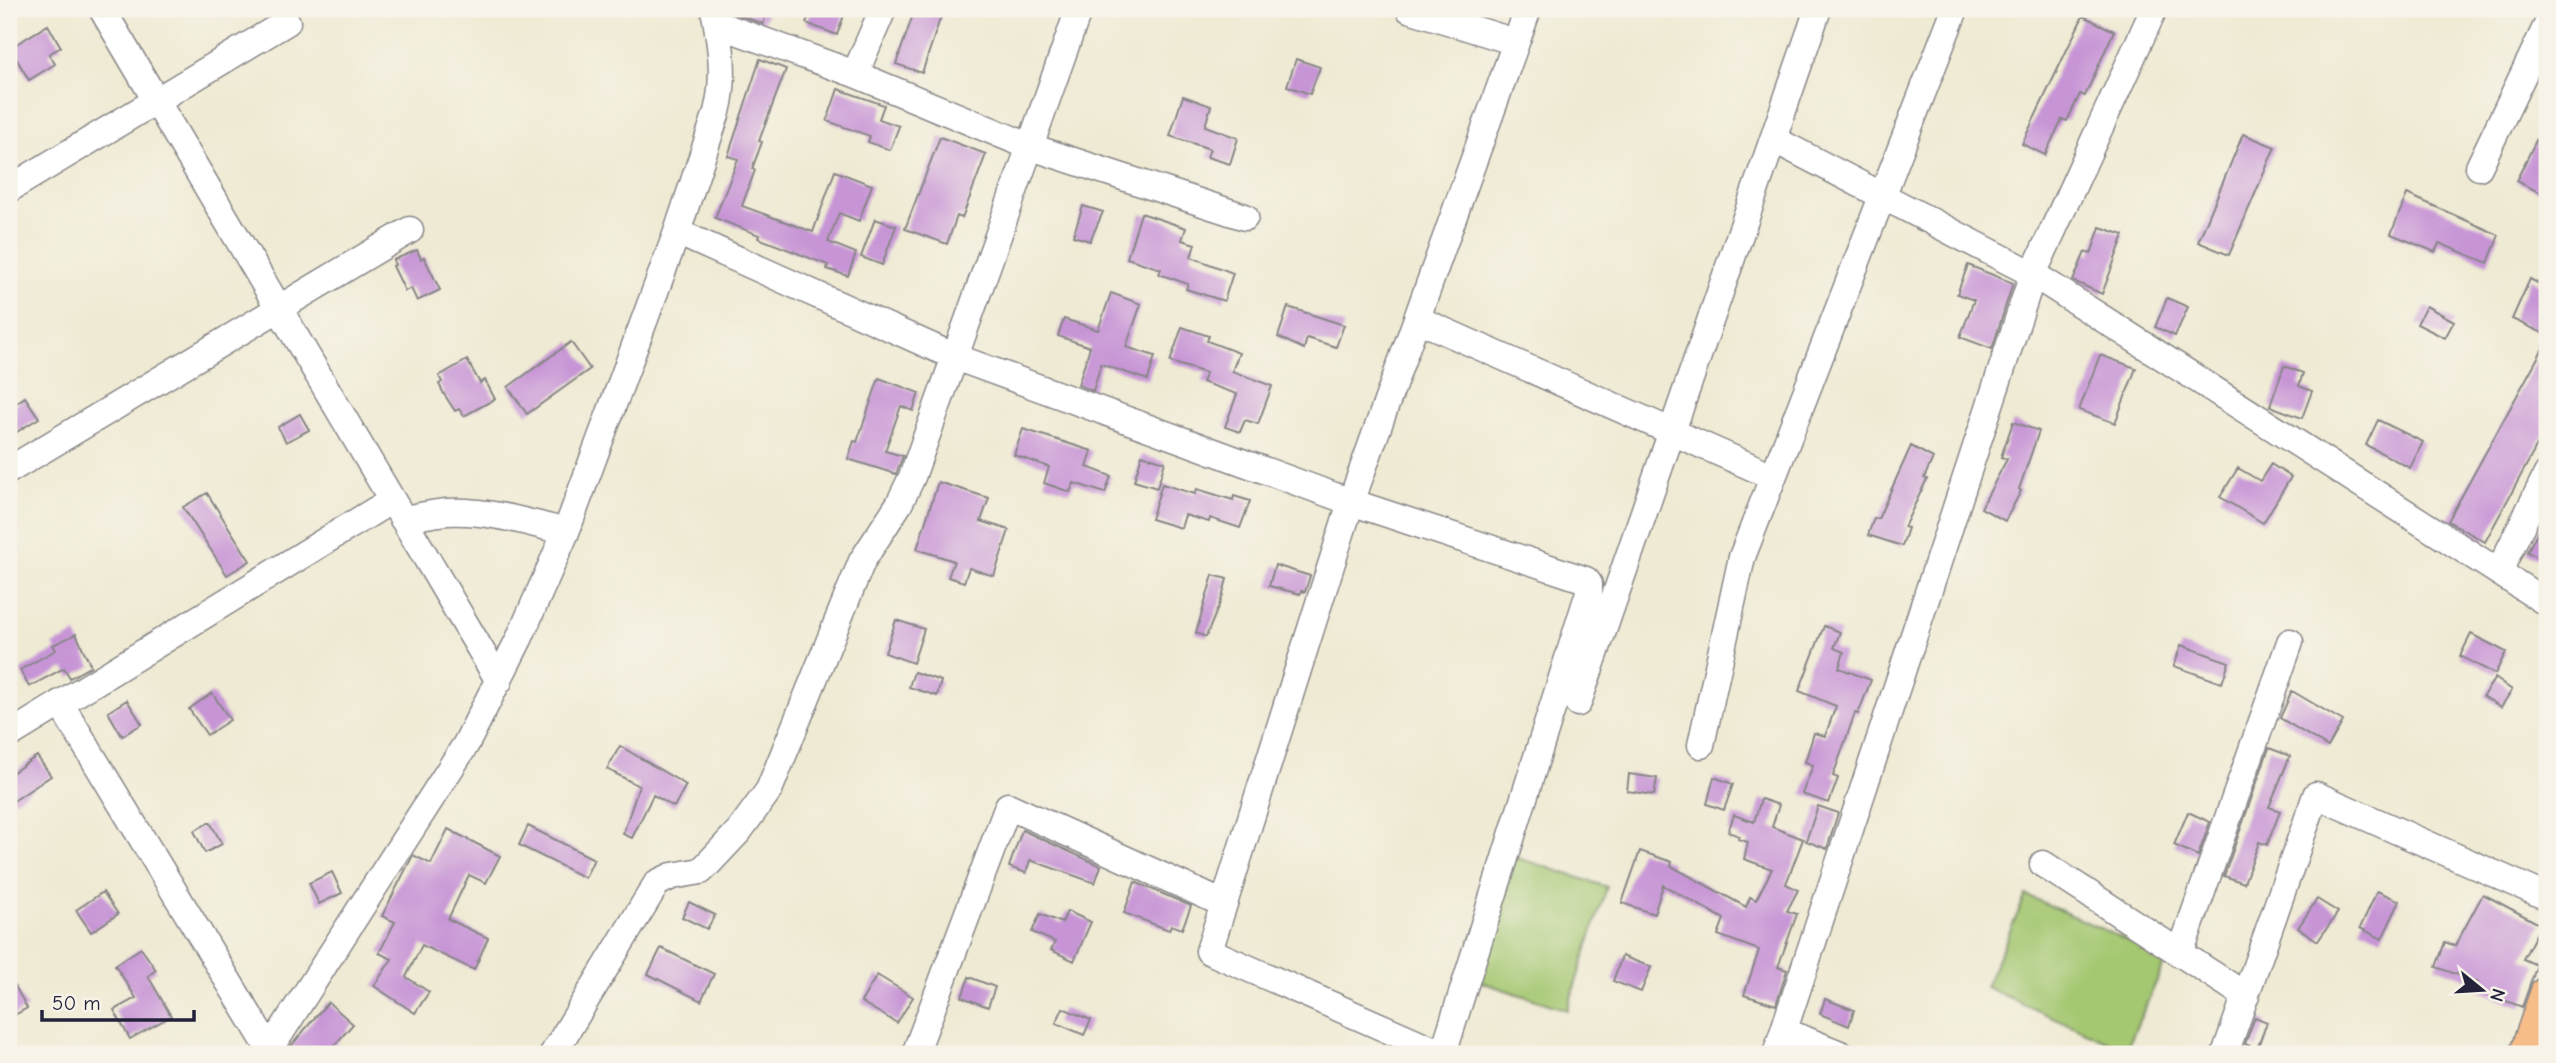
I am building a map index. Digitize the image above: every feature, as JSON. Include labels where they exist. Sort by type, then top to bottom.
[{"type":"main road","points":[[2526,1054],[2547,993]]},
{"type":"street","points":[[102,9],[499,681]]},
{"type":"street","points":[[855,74],[883,9]]},
{"type":"street","points":[[553,1054],[657,883],[672,876],[701,871],[739,831],[769,790],[862,561],[908,486],[1079,9]]},
{"type":"street","points":[[1409,9],[1515,43]]},
{"type":"street","points":[[677,232],[955,357],[1352,502],[1586,580],[1589,584],[1585,606],[1443,1054],[1209,951],[1352,502],[1528,9]]},
{"type":"street","points":[[1578,703],[1818,9]]},
{"type":"street","points":[[1701,745],[1742,557],[1955,9]]},
{"type":"street","points":[[1840,1054],[1780,1042],[2033,274],[2154,9]]},
{"type":"street","points":[[715,16],[1031,147],[1245,217]]},
{"type":"street","points":[[60,703],[269,1052],[466,744],[499,681],[566,532],[677,232],[721,96],[723,61],[715,16]]},
{"type":"street","points":[[9,189],[287,22]]},
{"type":"street","points":[[2479,167],[2547,25]]},
{"type":"street","points":[[1773,139],[2033,274],[2547,603]]},
{"type":"street","points":[[9,470],[410,230]]},
{"type":"street","points":[[1417,319],[1772,476]]},
{"type":"street","points":[[2499,571],[2547,474]]},
{"type":"street","points":[[9,735],[398,509],[476,513],[518,519],[566,532]]},
{"type":"street","points":[[2180,954],[2290,642]]},
{"type":"street","points":[[2225,1054],[2316,795],[2547,897]]},
{"type":"street","points":[[915,1054],[1008,806],[1224,904]]},
{"type":"street","points":[[2043,864],[2246,996]]},
{"type":"green space","points":[[1515,857],[1607,887],[1567,1010],[1475,980]]},
{"type":"green space","points":[[2026,895],[2167,958],[2126,1050],[1985,987]]},
{"type":"building","points":[[730,9],[756,9],[767,13],[763,24],[731,12]]},
{"type":"building","points":[[811,9],[828,9],[844,15],[837,35],[806,23]]},
{"type":"building","points":[[915,9],[941,16],[922,73],[896,64]]},
{"type":"building","points":[[2083,16],[2114,31],[2085,96],[2080,94],[2067,121],[2062,119],[2045,155],[2022,144]]},
{"type":"building","points":[[48,25],[61,47],[49,54],[55,64],[29,80],[10,48]]},
{"type":"building","points":[[760,59],[786,69],[759,141],[762,142],[752,169],[755,170],[742,206],[813,232],[835,171],[872,185],[859,221],[839,213],[828,242],[856,253],[848,276],[715,218],[738,159],[728,156]]},
{"type":"building","points":[[1296,59],[1320,67],[1310,94],[1287,86]]},
{"type":"building","points":[[838,89],[884,105],[879,119],[899,126],[890,150],[868,142],[870,136],[827,121]]},
{"type":"building","points":[[1183,96],[1211,106],[1205,126],[1238,138],[1230,164],[1207,157],[1210,149],[1170,136]]},
{"type":"building","points":[[2547,118],[2547,196],[2516,181]]},
{"type":"building","points":[[2243,134],[2275,147],[2229,255],[2198,242]]},
{"type":"building","points":[[940,137],[986,154],[962,218],[957,216],[947,244],[905,229]]},
{"type":"building","points":[[2407,194],[2499,235],[2488,263],[2439,243],[2435,252],[2391,234]]},
{"type":"building","points":[[1083,206],[1103,212],[1090,241],[1073,236]]},
{"type":"building","points":[[1141,213],[1186,228],[1182,240],[1195,244],[1191,257],[1233,273],[1224,301],[1186,289],[1188,284],[1159,274],[1161,269],[1127,258]]},
{"type":"building","points":[[875,219],[896,226],[882,265],[861,257]]},
{"type":"building","points":[[2100,227],[2124,235],[2102,294],[2073,281],[2085,252],[2091,254]]},
{"type":"building","points":[[417,250],[421,259],[424,257],[440,290],[417,301],[411,288],[405,291],[393,266],[393,260]]},
{"type":"building","points":[[1968,265],[2013,283],[1992,349],[1960,337],[1974,300],[1957,294]]},
{"type":"building","points":[[2530,279],[2547,288],[2547,335],[2512,319]]},
{"type":"building","points":[[1111,293],[1141,304],[1126,347],[1155,356],[1148,380],[1101,364],[1093,391],[1078,385],[1090,347],[1058,336],[1064,319],[1098,330]]},
{"type":"building","points":[[2167,298],[2188,307],[2175,336],[2155,327]]},
{"type":"building","points":[[2426,306],[2454,321],[2445,338],[2417,324]]},
{"type":"building","points":[[1288,307],[1344,325],[1336,347],[1307,338],[1304,349],[1278,337]]},
{"type":"building","points":[[1182,327],[1209,336],[1207,341],[1239,353],[1232,371],[1272,386],[1258,424],[1245,420],[1240,432],[1225,427],[1237,394],[1202,382],[1206,373],[1170,362]]},
{"type":"building","points":[[2547,341],[2547,427],[2485,542],[2448,521]]},
{"type":"building","points":[[571,342],[590,369],[527,414],[508,387]]},
{"type":"building","points":[[2100,355],[2136,368],[2115,423],[2079,410]]},
{"type":"building","points":[[467,360],[480,383],[485,380],[495,399],[464,416],[459,409],[455,411],[444,394],[439,384],[442,382],[439,376]]},
{"type":"building","points":[[2284,366],[2303,373],[2299,386],[2312,391],[2302,418],[2270,406]]},
{"type":"building","points":[[879,378],[919,393],[913,411],[901,406],[885,451],[903,456],[896,474],[848,459],[854,441],[857,442]]},
{"type":"building","points":[[25,397],[39,418],[15,433],[9,423],[9,408]]},
{"type":"building","points":[[300,414],[309,430],[286,442],[278,427]]},
{"type":"building","points":[[2378,420],[2423,442],[2410,468],[2366,445]]},
{"type":"building","points":[[2013,422],[2039,431],[2019,489],[2021,491],[2005,521],[1981,508],[2007,459],[2001,457]]},
{"type":"building","points":[[1023,429],[1092,451],[1087,467],[1111,476],[1105,493],[1074,483],[1070,492],[1044,483],[1049,467],[1014,455]]},
{"type":"building","points":[[1911,446],[1933,458],[1924,478],[1927,479],[1904,527],[1908,528],[1902,546],[1868,535]]},
{"type":"building","points":[[1142,455],[1165,462],[1157,488],[1134,481]]},
{"type":"building","points":[[2271,464],[2291,477],[2263,523],[2220,497],[2238,468],[2260,481]]},
{"type":"building","points":[[938,482],[989,498],[981,521],[1009,530],[994,576],[969,568],[964,582],[948,577],[954,561],[917,549]]},
{"type":"building","points":[[1162,484],[1195,494],[1197,489],[1233,500],[1234,496],[1250,501],[1240,528],[1210,518],[1209,522],[1185,515],[1181,528],[1151,519]]},
{"type":"building","points":[[207,493],[250,561],[227,575],[183,507]]},
{"type":"building","points":[[2547,514],[2547,562],[2527,552]]},
{"type":"building","points":[[1275,565],[1310,576],[1305,592],[1301,591],[1300,594],[1269,586]]},
{"type":"building","points":[[1213,575],[1227,579],[1206,637],[1196,633]]},
{"type":"building","points":[[896,620],[924,629],[913,663],[885,653]]},
{"type":"building","points":[[1824,626],[1840,632],[1834,648],[1844,652],[1839,668],[1871,680],[1858,714],[1855,713],[1833,776],[1838,778],[1829,803],[1802,794],[1813,765],[1805,762],[1814,733],[1825,736],[1836,706],[1799,691]]},
{"type":"building","points":[[76,634],[91,666],[70,678],[64,668],[29,687],[20,670],[56,650],[53,645]]},
{"type":"building","points":[[2471,634],[2506,652],[2495,674],[2460,656]]},
{"type":"building","points":[[2181,645],[2229,662],[2222,683],[2174,666]]},
{"type":"building","points":[[914,672],[941,681],[937,696],[909,687]]},
{"type":"building","points":[[2495,678],[2512,690],[2501,707],[2483,696]]},
{"type":"building","points":[[2292,691],[2343,721],[2328,747],[2280,718]]},
{"type":"building","points":[[212,693],[230,720],[207,735],[189,709]]},
{"type":"building","points":[[127,700],[142,724],[122,736],[108,712]]},
{"type":"building","points":[[620,746],[686,785],[674,807],[653,795],[632,838],[623,834],[639,786],[607,769]]},
{"type":"building","points":[[2269,748],[2290,756],[2269,807],[2280,811],[2267,845],[2259,842],[2244,883],[2224,876]]},
{"type":"building","points":[[37,756],[51,776],[9,804],[9,775]]},
{"type":"building","points":[[1629,774],[1657,778],[1654,795],[1627,791]]},
{"type":"building","points":[[1714,777],[1733,784],[1724,810],[1707,804]]},
{"type":"building","points":[[1761,799],[1779,805],[1772,827],[1803,839],[1786,884],[1798,890],[1787,911],[1797,914],[1778,967],[1787,970],[1776,1005],[1744,995],[1759,950],[1718,935],[1724,919],[1663,885],[1654,914],[1622,903],[1640,851],[1672,862],[1671,866],[1746,907],[1750,897],[1756,900],[1772,869],[1744,859],[1748,842],[1728,832],[1734,815],[1754,822]]},
{"type":"building","points":[[1818,806],[1838,813],[1827,849],[1806,841]]},
{"type":"building","points":[[2188,812],[2210,822],[2198,856],[2174,845]]},
{"type":"building","points":[[210,822],[222,844],[205,853],[194,831]]},
{"type":"building","points":[[528,826],[594,859],[585,878],[519,845]]},
{"type":"building","points":[[448,829],[500,856],[486,883],[469,875],[448,919],[488,938],[474,970],[422,945],[406,977],[429,992],[415,1013],[374,986],[392,959],[379,953],[395,922],[382,916],[413,855],[431,864]]},
{"type":"building","points":[[1022,830],[1101,866],[1095,883],[1030,860],[1026,873],[1009,867]]},
{"type":"building","points":[[332,872],[342,893],[319,904],[309,883]]},
{"type":"building","points":[[1135,882],[1191,906],[1182,929],[1171,925],[1169,930],[1124,913]]},
{"type":"building","points":[[2377,891],[2400,901],[2382,939],[2360,928]]},
{"type":"building","points":[[103,892],[118,914],[91,932],[76,910]]},
{"type":"building","points":[[2483,894],[2541,925],[2523,959],[2537,965],[2522,1007],[2475,989],[2478,982],[2436,967],[2445,942],[2455,946]]},
{"type":"building","points":[[2317,899],[2338,912],[2318,941],[2298,928]]},
{"type":"building","points":[[689,902],[715,915],[707,929],[682,917]]},
{"type":"building","points":[[1067,911],[1091,922],[1074,961],[1051,950],[1055,942],[1032,932],[1040,914],[1062,923]]},
{"type":"building","points":[[141,948],[156,970],[148,976],[171,1016],[130,1039],[114,1010],[136,998],[115,965]]},
{"type":"building","points":[[661,948],[714,974],[701,1001],[648,974]]},
{"type":"building","points":[[1622,956],[1651,967],[1641,992],[1613,981]]},
{"type":"building","points":[[9,975],[27,1008],[9,1018]]},
{"type":"building","points":[[877,975],[913,997],[897,1023],[861,1002]]},
{"type":"building","points":[[969,977],[995,987],[988,1007],[962,997]]},
{"type":"building","points":[[1825,999],[1854,1010],[1849,1026],[1820,1014]]},
{"type":"building","points":[[328,1002],[353,1024],[327,1054],[300,1054],[291,1046]]},
{"type":"building","points":[[1063,1008],[1091,1020],[1084,1035],[1056,1023]]},
{"type":"building","points":[[2255,1017],[2267,1022],[2257,1049],[2245,1044]]}]
